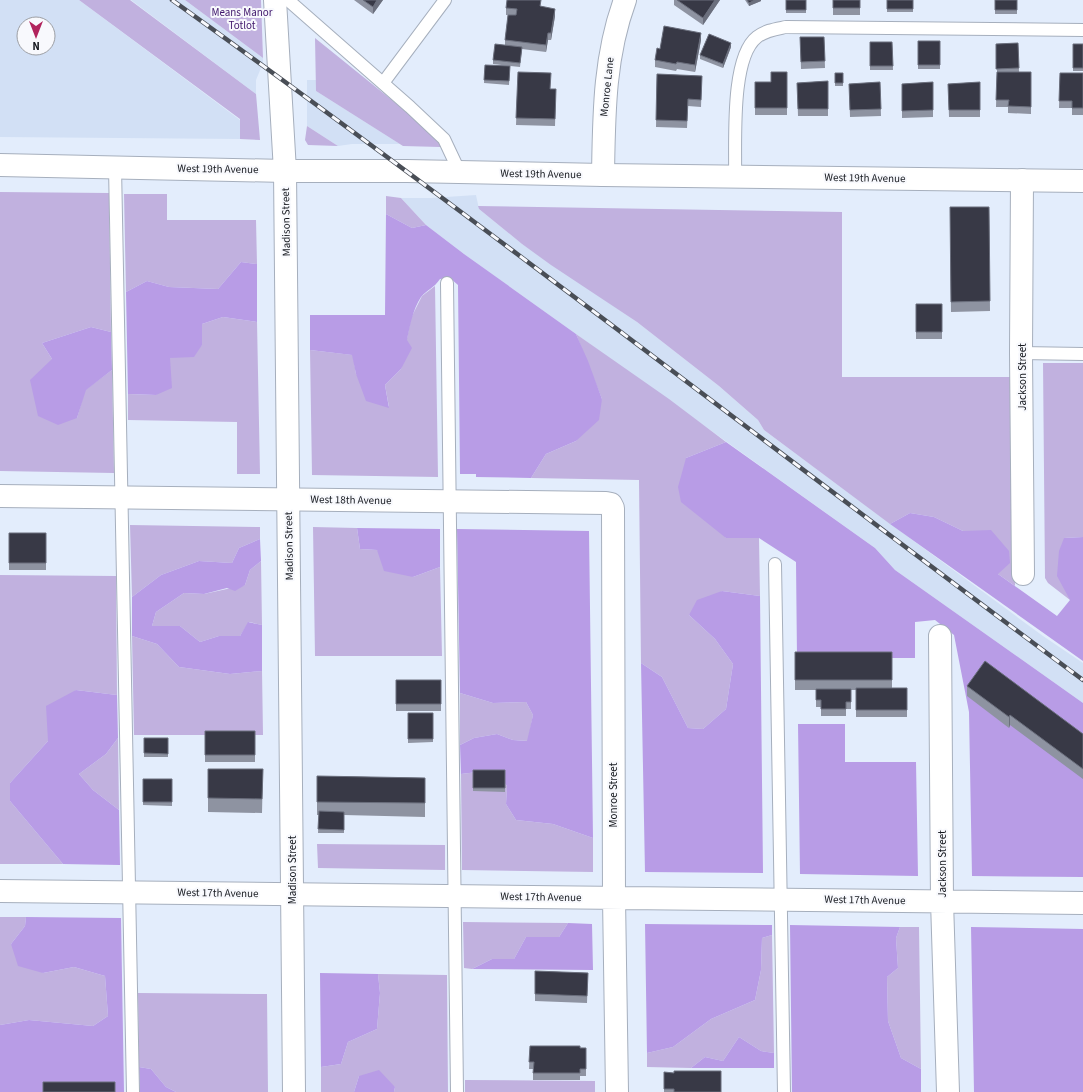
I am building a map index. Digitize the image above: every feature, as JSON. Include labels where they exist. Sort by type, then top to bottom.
[{"type":"street","name":"Madison Street","points":[[275,0],[285,171],[294,1092]]},
{"type":"street","name":"Monroe Lane","points":[[603,175],[604,102],[608,62],[618,20],[625,0]]},
{"type":"street","name":"West 19th Avenue","points":[[0,165],[285,171],[1083,181]]},
{"type":"street","name":"Jackson Street","points":[[1022,180],[1021,353],[1023,574]]},
{"type":"street","name":"West 18th Avenue","points":[[0,496],[606,503]]},
{"type":"street","name":"Monroe Street","points":[[606,503],[611,504],[613,508],[614,898],[617,1092]]},
{"type":"street","name":"Jackson Street","points":[[940,636],[942,901],[948,1092]]},
{"type":"street","name":"West 17th Avenue","points":[[0,891],[1083,903]]},
{"type":"lane","points":[[288,0],[383,83],[444,139],[460,173]]},
{"type":"lane","points":[[383,83],[445,0]]},
{"type":"lane","points":[[736,177],[736,102],[738,80],[747,51],[756,38],[764,33],[786,27],[1083,30]]},
{"type":"lane","points":[[115,167],[133,1092]]},
{"type":"lane","points":[[447,283],[457,1092]]},
{"type":"lane","points":[[1021,353],[1083,354]]},
{"type":"lane","points":[[776,564],[784,1092]]},
{"type":"shaded area","points":[[0,0],[79,0],[240,120],[240,139],[0,137]]},
{"type":"shaded area","points":[[131,0],[185,0],[263,58],[263,63],[256,80],[256,94]]},
{"type":"shaded area","points":[[307,80],[316,80],[316,91],[400,144],[352,144],[338,146],[307,126]]},
{"type":"shaded area","points":[[476,195],[479,209],[522,244],[637,322],[719,386],[758,420],[764,430],[1043,636],[1083,663],[1083,703],[895,570],[875,548],[464,254],[426,225],[401,198]]},
{"type":"shaded area","points":[[386,214],[412,228],[426,225],[576,334],[602,399],[599,420],[576,441],[546,454],[531,478],[476,477],[476,474],[460,474],[458,285],[450,278],[440,279],[421,297],[416,307],[412,317],[407,340],[412,348],[401,369],[385,385],[389,408],[366,401],[356,374],[352,355],[310,350],[310,315],[385,315]]},
{"type":"shaded area","points":[[241,262],[257,264],[257,322],[223,317],[202,324],[202,345],[194,357],[170,358],[172,388],[156,395],[128,394],[126,292],[147,281],[169,287],[218,289]]},
{"type":"shaded area","points":[[91,327],[111,332],[112,370],[86,390],[77,418],[58,425],[38,416],[30,380],[52,359],[42,343]]},
{"type":"shaded area","points":[[726,442],[875,548],[895,570],[1083,703],[1083,877],[972,876],[969,712],[954,635],[935,620],[915,622],[915,658],[797,658],[796,562],[759,538],[726,538],[681,502],[678,487],[686,458]]},
{"type":"shaded area","points":[[910,513],[934,517],[963,531],[991,530],[1009,551],[1010,563],[998,574],[1057,616],[1070,600],[1057,576],[1059,551],[1064,538],[1083,537],[1083,661],[890,524]]},
{"type":"shaded area","points":[[357,528],[440,529],[440,567],[413,577],[384,571],[377,550],[360,549]]},
{"type":"shaded area","points":[[457,529],[589,531],[593,838],[553,824],[516,820],[506,804],[507,786],[494,770],[461,774],[460,745],[474,738],[497,734],[513,740],[527,741],[533,715],[526,702],[493,703],[460,693]]},
{"type":"shaded area","points":[[260,539],[261,561],[250,570],[245,585],[235,591],[227,588],[204,594],[184,593],[156,612],[152,626],[180,626],[200,642],[219,636],[240,636],[248,622],[262,625],[262,671],[230,674],[179,667],[157,644],[132,636],[132,597],[161,575],[199,561],[232,563],[239,548]]},
{"type":"shaded area","points":[[722,591],[760,596],[763,873],[645,872],[641,663],[662,677],[688,728],[703,729],[726,709],[733,664],[715,639],[689,615],[697,600]]},
{"type":"shaded area","points":[[76,690],[117,695],[118,738],[106,754],[79,774],[93,790],[119,810],[120,865],[63,864],[10,801],[10,783],[48,741],[46,706]]},
{"type":"shaded area","points":[[798,724],[845,724],[845,762],[916,762],[918,876],[800,874]]},
{"type":"shaded area","points":[[26,917],[121,918],[124,1092],[0,1092],[0,1025],[29,1020],[93,1026],[108,1016],[105,976],[74,967],[43,973],[18,966],[11,944],[25,926]]},
{"type":"shaded area","points":[[568,923],[592,924],[593,970],[472,969],[492,959],[514,959],[526,937],[559,937]]},
{"type":"shaded area","points":[[645,924],[772,925],[772,935],[762,938],[761,970],[755,1000],[711,1019],[673,1047],[647,1053]]},
{"type":"shaded area","points":[[790,925],[900,927],[896,938],[898,968],[887,977],[888,1021],[901,1058],[921,1069],[921,1092],[792,1092]]},
{"type":"shaded area","points":[[971,927],[1083,929],[1083,1092],[974,1092]]},
{"type":"shaded area","points":[[320,973],[378,974],[380,993],[377,1029],[348,1042],[341,1064],[321,1067]]},
{"type":"shaded area","points":[[739,1037],[761,1051],[774,1053],[774,1068],[691,1068],[705,1057],[723,1061]]},
{"type":"shaded area","points":[[139,1067],[151,1069],[166,1087],[176,1092],[140,1092]]},
{"type":"shaded area","points":[[379,1070],[395,1087],[394,1092],[354,1092],[359,1076]]},
{"type":"green space","points":[[79,0],[130,0],[256,94],[260,140],[240,139],[240,119]]},
{"type":"green space","name":"Means Manor Totlot","points":[[185,0],[261,0],[263,58]]},
{"type":"green space","points":[[315,38],[434,134],[440,143],[440,147],[403,146],[316,91]]},
{"type":"green space","points":[[307,126],[338,146],[308,145],[305,140]]},
{"type":"green space","points":[[0,192],[109,193],[111,332],[91,327],[42,343],[52,359],[77,418],[85,390],[112,370],[114,473],[0,471]]},
{"type":"green space","points":[[124,194],[167,194],[167,220],[256,220],[257,264],[241,262],[218,289],[169,287],[147,281],[126,292]]},
{"type":"green space","points":[[386,196],[401,198],[426,225],[412,228],[386,214]]},
{"type":"green space","points":[[478,206],[842,212],[842,377],[1013,377],[1015,586],[998,574],[991,531],[963,531],[934,517],[910,513],[890,524],[764,430],[758,420],[719,386],[637,322],[522,244],[479,209]]},
{"type":"green space","points":[[435,286],[438,477],[312,475],[310,350],[353,355],[356,374],[389,407],[385,385],[401,369],[411,318],[422,296]]},
{"type":"green space","points":[[223,317],[257,322],[260,474],[237,474],[237,422],[128,420],[128,394],[156,395],[170,358],[202,345],[202,324]]},
{"type":"green space","points":[[576,334],[669,399],[726,442],[686,458],[726,538],[759,538],[760,596],[722,591],[689,615],[715,639],[733,664],[726,709],[703,729],[688,728],[662,677],[641,663],[639,480],[531,478],[546,454],[576,441],[602,399]]},
{"type":"green space","points":[[1043,363],[1083,363],[1083,537],[1064,538],[1070,600],[1048,583],[1045,578]]},
{"type":"green space","points":[[130,525],[260,527],[260,539],[239,548],[232,563],[199,561],[161,575],[132,597]]},
{"type":"green space","points":[[313,527],[357,528],[360,549],[377,550],[413,577],[440,567],[442,656],[315,656]]},
{"type":"green space","points":[[261,561],[262,625],[249,622],[240,636],[219,636],[200,642],[180,626],[152,626],[156,612],[184,593],[204,594],[245,585],[250,570]]},
{"type":"green space","points":[[0,575],[116,576],[117,695],[76,690],[48,741],[10,783],[10,801],[63,864],[0,864]]},
{"type":"green space","points":[[132,636],[157,644],[179,667],[230,674],[262,671],[263,735],[134,735]]},
{"type":"green space","points":[[460,693],[493,703],[526,702],[533,715],[528,741],[513,740],[497,734],[474,738],[460,745]]},
{"type":"green space","points":[[118,738],[119,810],[93,790],[79,774],[106,754]]},
{"type":"green space","points":[[494,770],[507,786],[506,804],[516,820],[553,824],[593,838],[593,872],[462,870],[461,774]]},
{"type":"green space","points":[[317,844],[445,845],[445,870],[318,868]]},
{"type":"green space","points":[[0,917],[26,917],[25,926],[11,944],[43,973],[74,967],[105,976],[108,1016],[93,1026],[29,1020],[0,1025]]},
{"type":"green space","points":[[463,922],[568,923],[559,937],[526,937],[514,959],[492,959],[472,969],[464,968]]},
{"type":"green space","points":[[900,927],[919,927],[921,1069],[901,1058],[888,1021],[887,977],[898,968],[896,938]]},
{"type":"green space","points":[[772,935],[774,1053],[761,1051],[739,1037],[723,1061],[705,1057],[691,1068],[647,1067],[647,1053],[673,1047],[711,1019],[755,1000],[761,970],[762,938]]},
{"type":"green space","points":[[378,974],[447,975],[448,1092],[394,1092],[395,1087],[359,1076],[354,1092],[321,1092],[321,1067],[341,1064],[348,1042],[377,1029],[380,993]]},
{"type":"green space","points":[[138,993],[267,994],[268,1092],[176,1092],[166,1087],[151,1069],[139,1067]]},
{"type":"green space","points":[[465,1080],[595,1081],[595,1092],[465,1092]]},
{"type":"building","points":[[363,0],[377,0],[373,7]]},
{"type":"building","points":[[507,0],[541,0],[540,6],[555,9],[551,33],[548,33],[546,45],[505,40],[508,15],[516,15],[517,9],[506,8]]},
{"type":"building","points":[[677,0],[715,0],[703,18]]},
{"type":"building","points":[[747,0],[755,0],[749,3]]},
{"type":"building","points":[[786,0],[806,0],[806,10],[786,10]]},
{"type":"building","points":[[833,0],[860,0],[860,8],[833,8]]},
{"type":"building","points":[[887,0],[913,0],[913,9],[887,9]]},
{"type":"building","points":[[995,0],[1017,0],[1017,10],[995,10]]},
{"type":"building","points":[[664,26],[701,33],[695,65],[677,62],[676,64],[655,60],[657,48],[660,49]]},
{"type":"building","points":[[709,34],[731,43],[723,64],[700,55]]},
{"type":"building","points":[[800,37],[824,37],[825,61],[801,62]]},
{"type":"building","points":[[918,41],[940,41],[940,65],[918,65]]},
{"type":"building","points":[[870,42],[892,42],[893,66],[870,66]]},
{"type":"building","points":[[1018,43],[1019,68],[996,69],[996,44]]},
{"type":"building","points":[[495,44],[522,47],[520,63],[493,60]]},
{"type":"building","points":[[1073,44],[1083,44],[1083,68],[1073,68]]},
{"type":"building","points":[[485,65],[510,66],[509,81],[484,80]]},
{"type":"building","points":[[518,72],[551,73],[550,89],[556,89],[555,119],[516,118]]},
{"type":"building","points":[[771,72],[787,72],[787,108],[755,108],[755,82],[771,82]]},
{"type":"building","points":[[997,72],[1031,72],[1031,107],[1008,106],[1009,100],[996,100]]},
{"type":"building","points":[[835,73],[843,73],[843,83],[835,83]]},
{"type":"building","points":[[1060,73],[1083,73],[1083,108],[1072,108],[1072,101],[1059,101]]},
{"type":"building","points":[[657,74],[702,76],[701,100],[688,99],[687,121],[656,120]]},
{"type":"building","points":[[828,81],[828,109],[798,109],[797,83]]},
{"type":"building","points":[[880,82],[881,109],[850,110],[849,84]]},
{"type":"building","points":[[933,82],[933,110],[902,111],[902,84]]},
{"type":"building","points":[[980,82],[980,110],[949,110],[948,84]]},
{"type":"building","points":[[950,207],[989,207],[990,301],[951,302]]},
{"type":"building","points":[[916,304],[942,304],[942,332],[916,332]]},
{"type":"building","points":[[9,533],[46,533],[46,563],[9,563]]},
{"type":"building","points":[[795,652],[892,652],[892,680],[795,680]]},
{"type":"building","points":[[985,661],[1083,734],[1083,769],[1010,715],[1009,717],[967,686]]},
{"type":"building","points":[[396,680],[441,680],[441,704],[396,704]]},
{"type":"building","points":[[856,688],[907,688],[907,710],[856,710]]},
{"type":"building","points":[[816,689],[851,689],[851,702],[846,702],[846,709],[821,709],[821,700],[816,700]]},
{"type":"building","points":[[408,713],[433,713],[433,739],[408,739]]},
{"type":"building","points":[[205,731],[255,731],[255,755],[205,755]]},
{"type":"building","points":[[144,738],[168,738],[168,754],[144,753]]},
{"type":"building","points":[[208,769],[263,769],[262,799],[208,798]]},
{"type":"building","points":[[473,770],[505,770],[505,788],[473,788]]},
{"type":"building","points":[[317,776],[425,778],[425,803],[317,802]]},
{"type":"building","points":[[143,779],[172,779],[172,802],[143,802]]},
{"type":"building","points":[[319,811],[344,812],[344,830],[318,829]]},
{"type":"building","points":[[535,971],[588,973],[587,996],[535,994]]},
{"type":"building","points":[[530,1046],[580,1046],[580,1048],[586,1048],[586,1069],[580,1069],[580,1073],[533,1073],[534,1062],[529,1062]]},
{"type":"building","points":[[674,1071],[721,1071],[721,1092],[674,1092],[674,1089],[664,1089],[664,1072],[674,1073]]},
{"type":"building","points":[[43,1082],[115,1082],[115,1092],[43,1092]]},
{"type":"railway","points":[[172,0],[402,168],[1083,680]]}]
